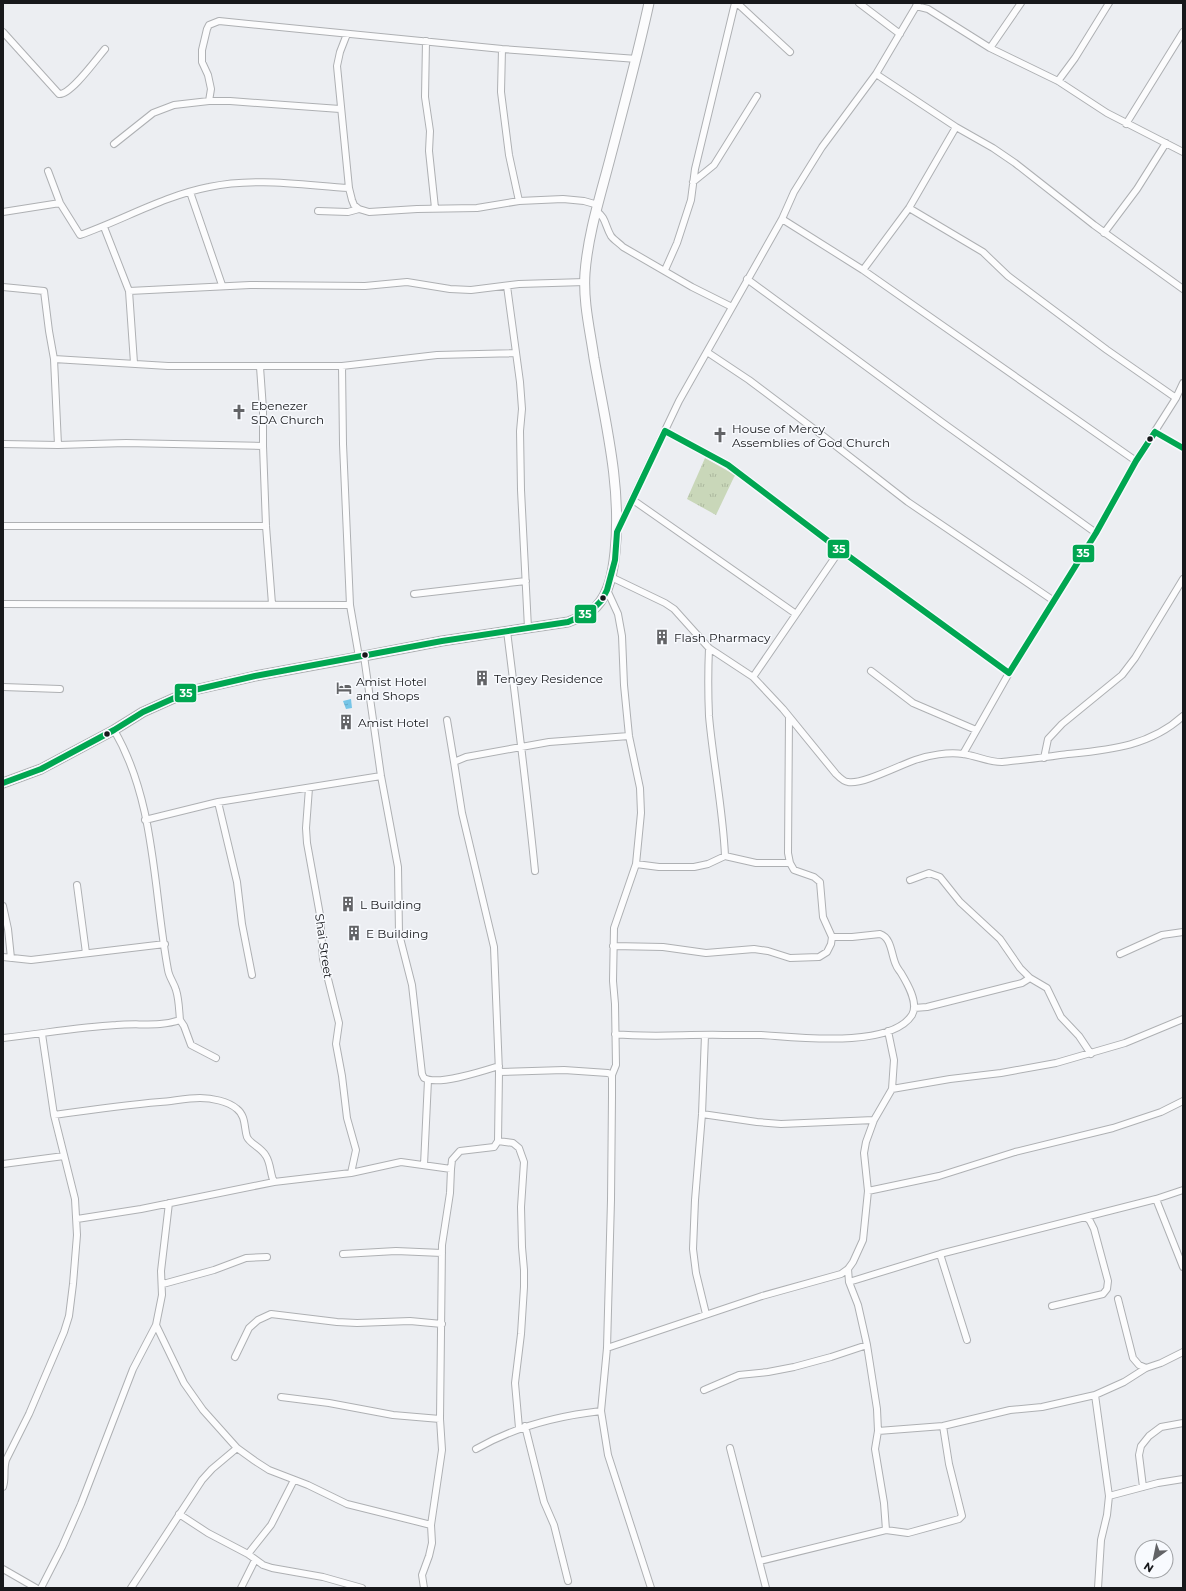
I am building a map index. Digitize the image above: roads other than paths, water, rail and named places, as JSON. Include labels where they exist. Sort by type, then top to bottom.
[{"type":"street","points":[[3,783],[40,768],[114,730],[143,712],[190,691],[255,676],[442,641],[568,622],[580,618],[595,608],[607,590],[612,577],[617,532],[616,498],[614,477],[587,318],[585,282],[589,242],[636,60],[649,3]]},
{"type":"street","points":[[665,270],[685,223],[691,200],[694,169],[736,3],[790,52]]},
{"type":"street","points":[[859,3],[900,34]]},
{"type":"street","points":[[990,48],[1020,3]]},
{"type":"street","points":[[1058,81],[1075,58],[1109,3]]},
{"type":"street","points":[[617,532],[690,380],[782,219],[794,192],[822,147],[876,74],[917,4],[933,12],[990,48],[1058,81],[1126,124],[1183,152]]},
{"type":"street","points":[[209,101],[211,89],[208,75],[202,62],[202,50],[206,29],[212,23],[219,22],[502,49],[636,60]]},
{"type":"street","points":[[3,32],[59,94],[64,93],[82,77],[105,49]]},
{"type":"street","points":[[1126,124],[1183,32]]},
{"type":"street","points":[[347,34],[340,52],[337,66],[340,109],[349,188],[352,200],[358,209]]},
{"type":"street","points":[[426,41],[425,97],[430,131],[429,151],[435,208]]},
{"type":"street","points":[[502,49],[501,92],[509,155],[519,201]]},
{"type":"street","points":[[876,74],[956,127],[993,148],[1015,163],[1104,233],[1183,289]]},
{"type":"street","points":[[693,182],[714,165],[757,96]]},
{"type":"street","points":[[114,144],[154,113],[174,105],[230,100],[340,109]]},
{"type":"street","points":[[863,270],[909,208],[956,127]]},
{"type":"street","points":[[1104,233],[1137,190],[1166,143]]},
{"type":"street","points":[[48,171],[60,203],[80,235],[104,227],[176,196],[208,187],[233,183],[253,182],[349,188]]},
{"type":"street","points":[[190,192],[222,285]]},
{"type":"street","points":[[318,211],[348,212],[358,209],[369,212],[485,207],[519,201],[584,201],[597,208],[603,216],[613,238],[623,246],[732,307]]},
{"type":"street","points":[[3,212],[60,203]]},
{"type":"street","points":[[909,208],[983,252],[1008,276],[1107,350],[1176,398]]},
{"type":"street","points":[[782,219],[863,270],[1136,461]]},
{"type":"street","points":[[104,227],[129,291],[134,363]]},
{"type":"street","points":[[747,279],[949,428],[1096,533]]},
{"type":"street","points":[[129,291],[222,285],[365,286],[407,282],[450,289],[471,290],[519,284],[585,282]]},
{"type":"street","points":[[507,286],[522,409],[520,431],[521,490],[528,628]]},
{"type":"street","points":[[3,287],[44,291],[54,359],[58,445]]},
{"type":"street","points":[[707,352],[755,385],[818,432],[908,502],[1054,601]]},
{"type":"street","points":[[54,359],[168,366],[342,366],[437,355],[516,353]]},
{"type":"street","points":[[342,366],[343,444],[350,605],[373,696],[381,776],[398,867],[399,934],[412,985],[422,1074],[424,1078],[433,1081],[499,1069],[564,1070],[608,1073],[612,1075]]},
{"type":"street","points":[[260,367],[263,409],[266,526],[272,604]]},
{"type":"street","points":[[963,754],[1009,673],[1096,533],[1136,461],[1176,398],[1183,383]]},
{"type":"street","points":[[665,431],[728,465],[840,550],[1009,673]]},
{"type":"street","points":[[1155,432],[1183,448]]},
{"type":"street","points":[[3,444],[58,445],[126,443],[263,446]]},
{"type":"street","points":[[633,500],[796,614]]},
{"type":"street","points":[[3,526],[266,526]]},
{"type":"street","points":[[753,677],[840,550]]},
{"type":"street","points":[[612,577],[674,608],[709,648],[753,677],[789,717],[836,774],[849,783],[863,780],[917,759],[936,755],[963,754],[990,762],[1002,762],[1090,753],[1120,748],[1164,731],[1183,716]]},
{"type":"street","points":[[1044,758],[1048,738],[1062,724],[1122,675],[1136,658],[1183,579]]},
{"type":"street","points":[[414,594],[526,581]]},
{"type":"street","points":[[607,590],[618,614],[622,636],[623,680],[629,736],[640,788],[641,814],[636,864],[614,928],[613,981],[616,1065],[612,1075],[611,1200],[607,1348],[601,1411],[608,1456],[652,1588]]},
{"type":"street","points":[[3,604],[350,605]]},
{"type":"street","points":[[507,631],[517,722],[522,747],[535,871]]},
{"type":"street","points":[[709,648],[709,717],[720,807],[724,827],[725,856]]},
{"type":"street","points":[[871,671],[913,703],[976,730]]},
{"type":"street","points":[[3,687],[60,689]]},
{"type":"street","points":[[613,946],[663,947],[706,953],[754,949],[768,951],[790,958],[819,957],[827,952],[831,944],[832,937],[823,917],[820,882],[814,877],[794,870],[790,863],[787,845],[789,717]]},
{"type":"street","points":[[424,1588],[422,1575],[432,1543],[431,1525],[442,1450],[440,1420],[442,1253],[450,1193],[452,1160],[460,1151],[494,1146],[498,1142],[499,1069],[494,947],[462,813],[447,720]]},
{"type":"street","points":[[114,730],[121,742],[135,775],[156,882],[168,971],[176,989],[180,1020],[184,1026],[191,1045],[216,1058]]},
{"type":"street","points":[[454,762],[466,757],[549,742],[629,736]]},
{"type":"street","points":[[145,820],[218,802],[381,776]]},
{"type":"street","name":"Shai Street","points":[[309,788],[306,828],[307,843],[320,915],[323,959],[339,1024],[336,1044],[342,1076],[347,1118],[356,1150],[351,1173]]},
{"type":"street","points":[[218,802],[237,882],[242,924],[252,975]]},
{"type":"street","points":[[636,864],[659,867],[694,867],[708,864],[725,856],[756,863],[790,863]]},
{"type":"street","points":[[910,880],[929,873],[940,878],[960,902],[993,931],[1020,968],[1030,978],[1047,988],[1061,1017],[1079,1036],[1091,1054]]},
{"type":"street","points":[[76,885],[86,953]]},
{"type":"street","points":[[3,906],[8,929],[11,958]]},
{"type":"street","points":[[1120,954],[1162,935],[1183,932]]},
{"type":"street","points":[[615,1034],[636,1036],[761,1035],[836,1039],[888,1031],[906,1022],[913,1013],[914,1008],[907,985],[896,964],[887,939],[880,934],[852,937],[832,937]]},
{"type":"street","points":[[3,957],[31,960],[164,944]]},
{"type":"street","points":[[914,1008],[927,1007],[976,995],[1022,983],[1030,978]]},
{"type":"street","points":[[892,1089],[1056,1064],[1124,1043],[1183,1019]]},
{"type":"street","points":[[3,1038],[116,1025],[171,1023],[180,1020]]},
{"type":"street","points":[[607,1348],[762,1296],[841,1274],[848,1269],[853,1262],[863,1240],[868,1191],[864,1153],[866,1142],[874,1120],[892,1089],[894,1060],[888,1031]]},
{"type":"street","points":[[3,1487],[4,1465],[32,1408],[64,1332],[69,1316],[73,1284],[77,1235],[75,1199],[54,1115],[42,1034]]},
{"type":"street","points":[[705,1035],[702,1114],[695,1200],[693,1249],[696,1273],[706,1314]]},
{"type":"street","points":[[424,1165],[428,1080]]},
{"type":"street","points":[[54,1115],[200,1098],[232,1105],[242,1114],[248,1138],[260,1148],[267,1157],[270,1174],[274,1182]]},
{"type":"street","points":[[868,1191],[939,1176],[1015,1152],[1113,1128],[1161,1112],[1183,1102]]},
{"type":"street","points":[[702,1114],[781,1124],[874,1120]]},
{"type":"street","points":[[498,1142],[513,1143],[519,1148],[524,1162],[521,1207],[524,1287],[521,1334],[515,1383],[522,1427],[544,1502],[554,1525],[568,1581]]},
{"type":"street","points":[[3,1164],[64,1156]]},
{"type":"street","points":[[77,1219],[274,1182],[351,1173],[401,1162],[451,1169]]},
{"type":"street","points":[[849,1282],[940,1254],[1156,1199],[1183,1190]]},
{"type":"street","points":[[1156,1199],[1183,1266]]},
{"type":"street","points":[[41,1588],[62,1547],[81,1504],[133,1369],[156,1325],[163,1284],[161,1271],[168,1203]]},
{"type":"street","points":[[1052,1306],[1104,1294],[1107,1289],[1108,1281],[1094,1229],[1086,1217]]},
{"type":"street","points":[[343,1254],[396,1251],[442,1253]]},
{"type":"street","points":[[940,1254],[967,1340]]},
{"type":"street","points":[[163,1284],[214,1270],[246,1258],[267,1256]]},
{"type":"street","points":[[848,1269],[849,1282],[858,1305],[867,1345],[877,1409],[878,1431],[875,1449],[884,1504],[886,1530]]},
{"type":"street","points":[[1118,1300],[1133,1358],[1138,1365],[1146,1368]]},
{"type":"street","points":[[235,1357],[249,1328],[258,1320],[271,1314],[343,1322],[410,1321],[442,1324]]},
{"type":"street","points":[[156,1325],[184,1383],[203,1410],[237,1448],[269,1470],[347,1504],[431,1525]]},
{"type":"street","points":[[704,1390],[739,1375],[768,1372],[794,1367],[867,1345]]},
{"type":"street","points":[[878,1431],[943,1426],[1010,1410],[1042,1406],[1095,1395],[1124,1382],[1146,1368],[1161,1363],[1183,1352]]},
{"type":"street","points":[[1095,1395],[1109,1496],[1107,1515],[1101,1540],[1098,1588]]},
{"type":"street","points":[[281,1396],[329,1402],[393,1415],[440,1420]]},
{"type":"street","points":[[476,1449],[522,1427],[601,1411]]},
{"type":"street","points":[[1143,1487],[1139,1455],[1141,1446],[1149,1436],[1161,1427],[1183,1423]]},
{"type":"street","points":[[760,1561],[886,1530],[908,1533],[959,1519],[962,1516],[948,1464],[943,1426]]},
{"type":"street","points":[[131,1588],[202,1480],[212,1469],[237,1448]]},
{"type":"street","points":[[730,1448],[766,1588]]},
{"type":"street","points":[[1109,1496],[1183,1479]]},
{"type":"street","points":[[248,1554],[271,1525],[294,1480]]},
{"type":"street","points":[[179,1514],[208,1533],[272,1568],[323,1577],[362,1588]]},
{"type":"street","points":[[241,1588],[255,1560]]},
{"type":"street","points":[[3,1569],[36,1588]]},
{"type":"water","points":[[351,699],[352,708],[346,709],[343,701]]},
{"type":"place","name":"Ebenezer SDA Church","points":[[239,412]]},
{"type":"place","name":"House of Mercy Assemblies of God Church","points":[[720,435]]},
{"type":"place","name":"Flash Pharmacy","points":[[662,637]]},
{"type":"place","name":"Tengey Residence","points":[[482,678]]},
{"type":"place","name":"Amist Hotel and Shops","points":[[344,688]]},
{"type":"place","name":"Amist Hotel","points":[[346,722]]},
{"type":"place","name":"L Building","points":[[348,904]]},
{"type":"place","name":"E Building","points":[[354,933]]}]
